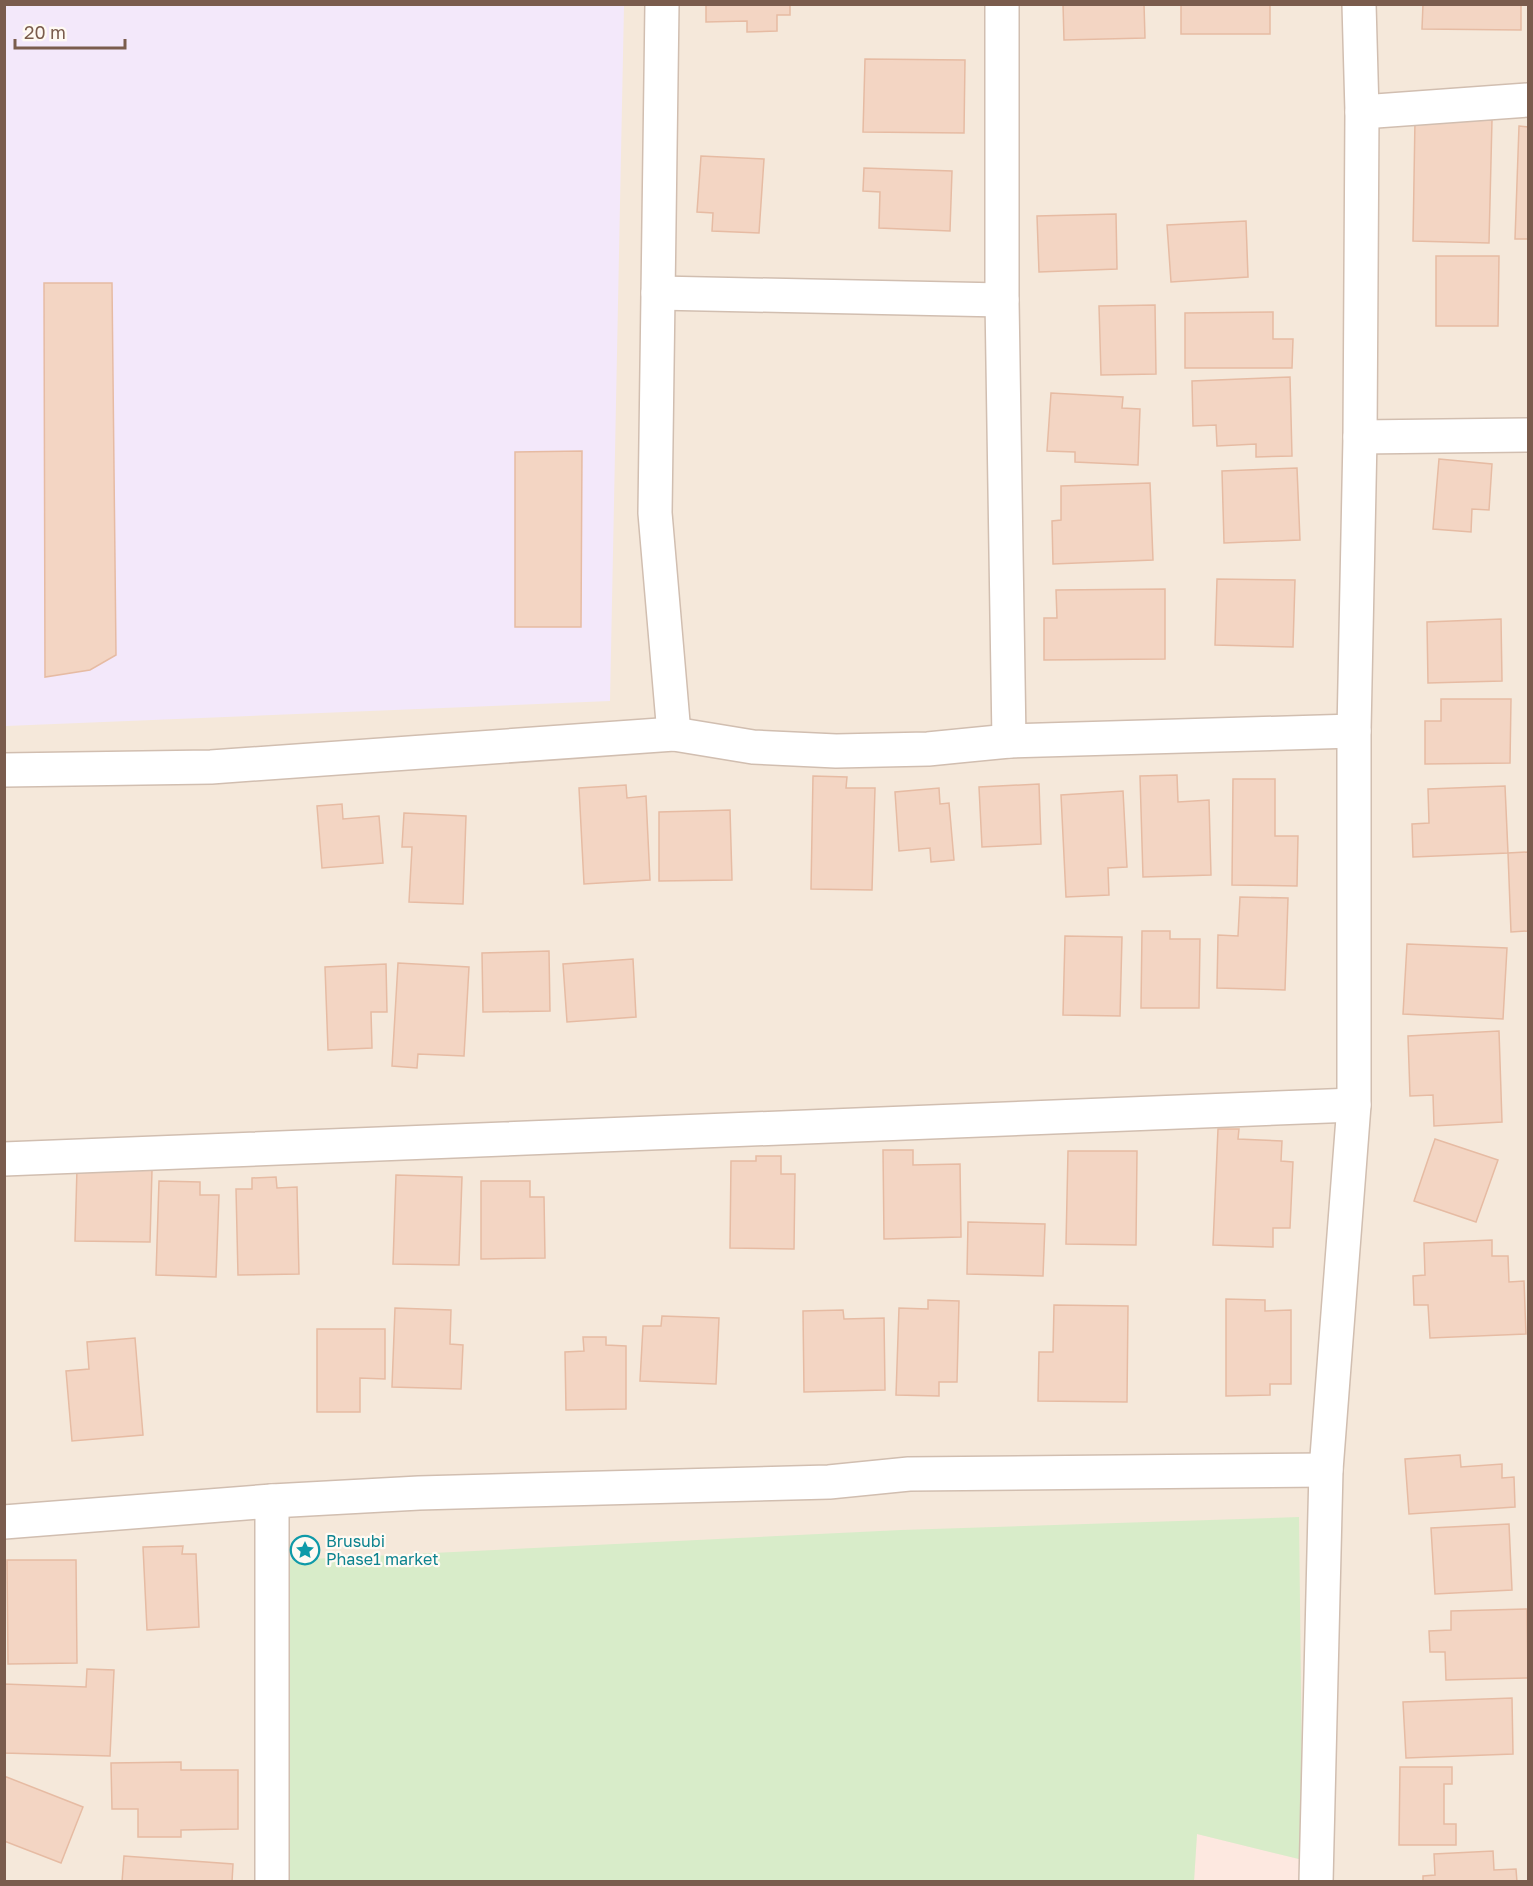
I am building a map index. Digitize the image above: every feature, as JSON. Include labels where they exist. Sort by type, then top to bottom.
[{"type":"street","points":[[662,4],[655,513],[674,734]]},
{"type":"street","points":[[1002,4],[1002,300],[1010,741]]},
{"type":"street","points":[[1316,1881],[1326,1470],[1354,1106],[1354,731],[1360,437],[1362,112],[1359,4]]},
{"type":"street","points":[[1362,112],[1528,100]]},
{"type":"street","points":[[658,293],[1002,300]]},
{"type":"street","points":[[1360,437],[1528,435]]},
{"type":"street","points":[[4,770],[211,767],[674,734],[753,747],[836,752],[928,749],[1010,741],[1354,731]]},
{"type":"street","points":[[4,1159],[1354,1106]]},
{"type":"street","points":[[4,1522],[272,1501],[419,1493],[829,1482],[909,1474],[1326,1470]]},
{"type":"street","points":[[272,1501],[272,1881]]},
{"type":"shaded area","points":[[4,5],[624,5],[610,701],[6,726]]},
{"type":"shaded area","points":[[5,5],[1528,5],[1528,1881],[5,1881]]},
{"type":"shaded area","points":[[1197,1834],[1303,1860],[1301,1881],[1194,1882]]},
{"type":"green space","points":[[1299,1517],[1303,1860],[1197,1834],[1194,1881],[268,1882],[269,1561],[901,1530]]},
{"type":"building","points":[[706,4],[790,4],[790,15],[777,15],[777,31],[747,32],[747,21],[706,22]]},
{"type":"building","points":[[1063,4],[1144,4],[1145,38],[1064,40]]},
{"type":"building","points":[[1181,4],[1270,4],[1270,34],[1181,34]]},
{"type":"building","points":[[1423,4],[1521,4],[1521,30],[1422,29]]},
{"type":"building","points":[[865,59],[965,60],[964,133],[863,132]]},
{"type":"building","points":[[1415,119],[1492,120],[1489,243],[1413,241]]},
{"type":"building","points":[[1519,126],[1528,127],[1528,239],[1515,239]]},
{"type":"building","points":[[701,156],[764,159],[759,233],[712,231],[713,213],[697,212]]},
{"type":"building","points":[[864,168],[952,171],[950,231],[879,228],[880,192],[863,191]]},
{"type":"building","points":[[1116,214],[1117,269],[1039,272],[1037,216]]},
{"type":"building","points":[[1246,221],[1248,277],[1171,282],[1167,225]]},
{"type":"building","points":[[1436,256],[1499,256],[1498,326],[1436,326]]},
{"type":"building","points":[[44,283],[112,283],[116,655],[90,670],[45,677]]},
{"type":"building","points":[[1155,305],[1156,374],[1101,375],[1099,306]]},
{"type":"building","points":[[1273,312],[1273,339],[1293,339],[1292,368],[1185,368],[1185,313]]},
{"type":"building","points":[[1290,377],[1292,456],[1256,457],[1256,444],[1217,446],[1216,425],[1193,426],[1192,381]]},
{"type":"building","points":[[1051,393],[1123,397],[1122,408],[1140,409],[1138,465],[1075,462],[1075,452],[1047,451]]},
{"type":"building","points":[[582,451],[581,627],[515,627],[515,452]]},
{"type":"building","points":[[1439,459],[1492,464],[1489,510],[1472,509],[1471,532],[1433,529]]},
{"type":"building","points":[[1297,468],[1300,540],[1224,543],[1222,471]]},
{"type":"building","points":[[1150,483],[1153,560],[1053,564],[1052,521],[1061,520],[1061,486]]},
{"type":"building","points":[[1217,579],[1295,580],[1293,647],[1215,645]]},
{"type":"building","points":[[1165,589],[1165,659],[1044,660],[1044,618],[1057,618],[1056,590]]},
{"type":"building","points":[[1501,619],[1502,681],[1428,683],[1427,622]]},
{"type":"building","points":[[1441,699],[1511,699],[1510,763],[1425,764],[1425,721],[1441,721]]},
{"type":"building","points":[[1177,775],[1178,802],[1209,800],[1211,875],[1143,877],[1140,776]]},
{"type":"building","points":[[813,776],[847,777],[846,788],[875,788],[872,890],[811,889]]},
{"type":"building","points":[[1233,779],[1275,779],[1275,836],[1298,836],[1297,886],[1232,885]]},
{"type":"building","points":[[1039,784],[1041,844],[982,847],[979,787]]},
{"type":"building","points":[[626,785],[627,798],[646,796],[650,880],[584,884],[579,788]]},
{"type":"building","points":[[1505,786],[1508,853],[1413,857],[1412,824],[1429,823],[1428,789]]},
{"type":"building","points":[[939,788],[940,804],[949,803],[954,860],[931,862],[930,848],[899,851],[895,792]]},
{"type":"building","points":[[1123,791],[1127,867],[1108,868],[1109,895],[1066,897],[1061,795]]},
{"type":"building","points":[[342,804],[343,819],[379,816],[383,863],[322,868],[317,806]]},
{"type":"building","points":[[730,810],[732,880],[659,881],[659,812]]},
{"type":"building","points":[[404,813],[466,816],[463,904],[409,902],[412,847],[402,847]]},
{"type":"building","points":[[1528,852],[1528,931],[1511,932],[1508,853]]},
{"type":"building","points":[[1240,897],[1288,898],[1285,990],[1217,988],[1218,935],[1238,936]]},
{"type":"building","points":[[1142,931],[1170,931],[1170,939],[1200,939],[1199,1008],[1141,1008]]},
{"type":"building","points":[[1065,936],[1122,937],[1120,1016],[1063,1015]]},
{"type":"building","points":[[1407,944],[1507,948],[1503,1019],[1403,1014]]},
{"type":"building","points":[[549,951],[550,1011],[483,1012],[482,953]]},
{"type":"building","points":[[633,959],[636,1017],[567,1022],[563,964]]},
{"type":"building","points":[[398,963],[469,967],[464,1056],[418,1054],[417,1068],[392,1066]]},
{"type":"building","points":[[386,964],[387,1012],[371,1012],[372,1048],[328,1050],[325,967]]},
{"type":"building","points":[[1499,1031],[1502,1122],[1434,1126],[1433,1095],[1410,1096],[1408,1036]]},
{"type":"building","points":[[1218,1129],[1239,1129],[1238,1139],[1282,1141],[1281,1161],[1293,1162],[1290,1228],[1273,1228],[1273,1247],[1213,1245]]},
{"type":"building","points":[[1435,1139],[1498,1160],[1476,1222],[1414,1201]]},
{"type":"building","points":[[883,1150],[913,1150],[913,1165],[960,1164],[961,1237],[884,1239]]},
{"type":"building","points":[[1068,1151],[1137,1151],[1136,1245],[1066,1244]]},
{"type":"building","points":[[756,1156],[781,1156],[781,1174],[795,1174],[794,1249],[730,1248],[731,1161],[756,1161]]},
{"type":"building","points":[[77,1168],[152,1170],[150,1242],[75,1241]]},
{"type":"building","points":[[396,1175],[462,1177],[459,1265],[393,1264]]},
{"type":"building","points":[[276,1177],[277,1188],[297,1187],[299,1274],[238,1275],[236,1189],[252,1189],[252,1178]]},
{"type":"building","points":[[159,1181],[200,1182],[200,1195],[219,1195],[216,1277],[156,1275]]},
{"type":"building","points":[[481,1181],[530,1181],[530,1197],[544,1197],[545,1258],[481,1259]]},
{"type":"building","points":[[968,1222],[1045,1224],[1043,1276],[967,1274]]},
{"type":"building","points":[[1492,1240],[1492,1256],[1508,1256],[1509,1282],[1524,1281],[1526,1334],[1430,1338],[1428,1305],[1414,1305],[1413,1276],[1425,1275],[1424,1243]]},
{"type":"building","points":[[1226,1299],[1265,1300],[1265,1311],[1291,1310],[1291,1384],[1270,1384],[1270,1395],[1226,1396]]},
{"type":"building","points":[[928,1300],[959,1301],[957,1382],[939,1382],[939,1396],[896,1395],[899,1308],[928,1309]]},
{"type":"building","points":[[1054,1305],[1128,1306],[1127,1402],[1038,1401],[1039,1352],[1053,1352]]},
{"type":"building","points":[[395,1308],[451,1310],[450,1344],[463,1345],[461,1389],[392,1387]]},
{"type":"building","points":[[843,1310],[844,1319],[884,1318],[885,1390],[804,1392],[803,1311]]},
{"type":"building","points":[[662,1316],[719,1318],[716,1384],[640,1381],[643,1326],[661,1326]]},
{"type":"building","points":[[317,1329],[385,1329],[385,1379],[360,1378],[360,1412],[317,1412]]},
{"type":"building","points":[[583,1337],[606,1337],[606,1345],[626,1346],[626,1409],[566,1410],[565,1352],[584,1351]]},
{"type":"building","points":[[135,1338],[143,1435],[72,1441],[66,1371],[89,1369],[87,1342]]},
{"type":"building","points":[[1460,1455],[1461,1467],[1502,1464],[1502,1478],[1514,1477],[1515,1507],[1409,1514],[1405,1459]]},
{"type":"building","points":[[1509,1524],[1512,1590],[1435,1594],[1431,1528]]},
{"type":"building","points":[[183,1546],[182,1554],[196,1554],[199,1627],[147,1630],[143,1547]]},
{"type":"building","points":[[7,1560],[76,1560],[77,1663],[8,1664]]},
{"type":"building","points":[[1527,1609],[1528,1678],[1446,1680],[1445,1652],[1430,1652],[1429,1631],[1451,1630],[1451,1611]]},
{"type":"building","points":[[87,1669],[114,1670],[110,1756],[4,1753],[4,1684],[86,1687]]},
{"type":"building","points":[[1512,1698],[1513,1754],[1406,1758],[1403,1702]]},
{"type":"building","points":[[181,1762],[181,1770],[238,1770],[238,1829],[181,1830],[181,1837],[138,1837],[138,1809],[112,1809],[111,1763]]},
{"type":"building","points":[[1400,1767],[1452,1767],[1452,1784],[1444,1784],[1444,1824],[1456,1824],[1456,1845],[1399,1845]]},
{"type":"building","points":[[4,1776],[83,1807],[61,1863],[4,1841]]},
{"type":"building","points":[[1493,1851],[1494,1870],[1516,1869],[1517,1882],[1423,1882],[1423,1876],[1435,1875],[1434,1854]]},
{"type":"building","points":[[124,1856],[233,1864],[232,1882],[122,1882]]},
{"type":"place","name":"Brusubi Phase1 market","points":[[305,1550]]}]
